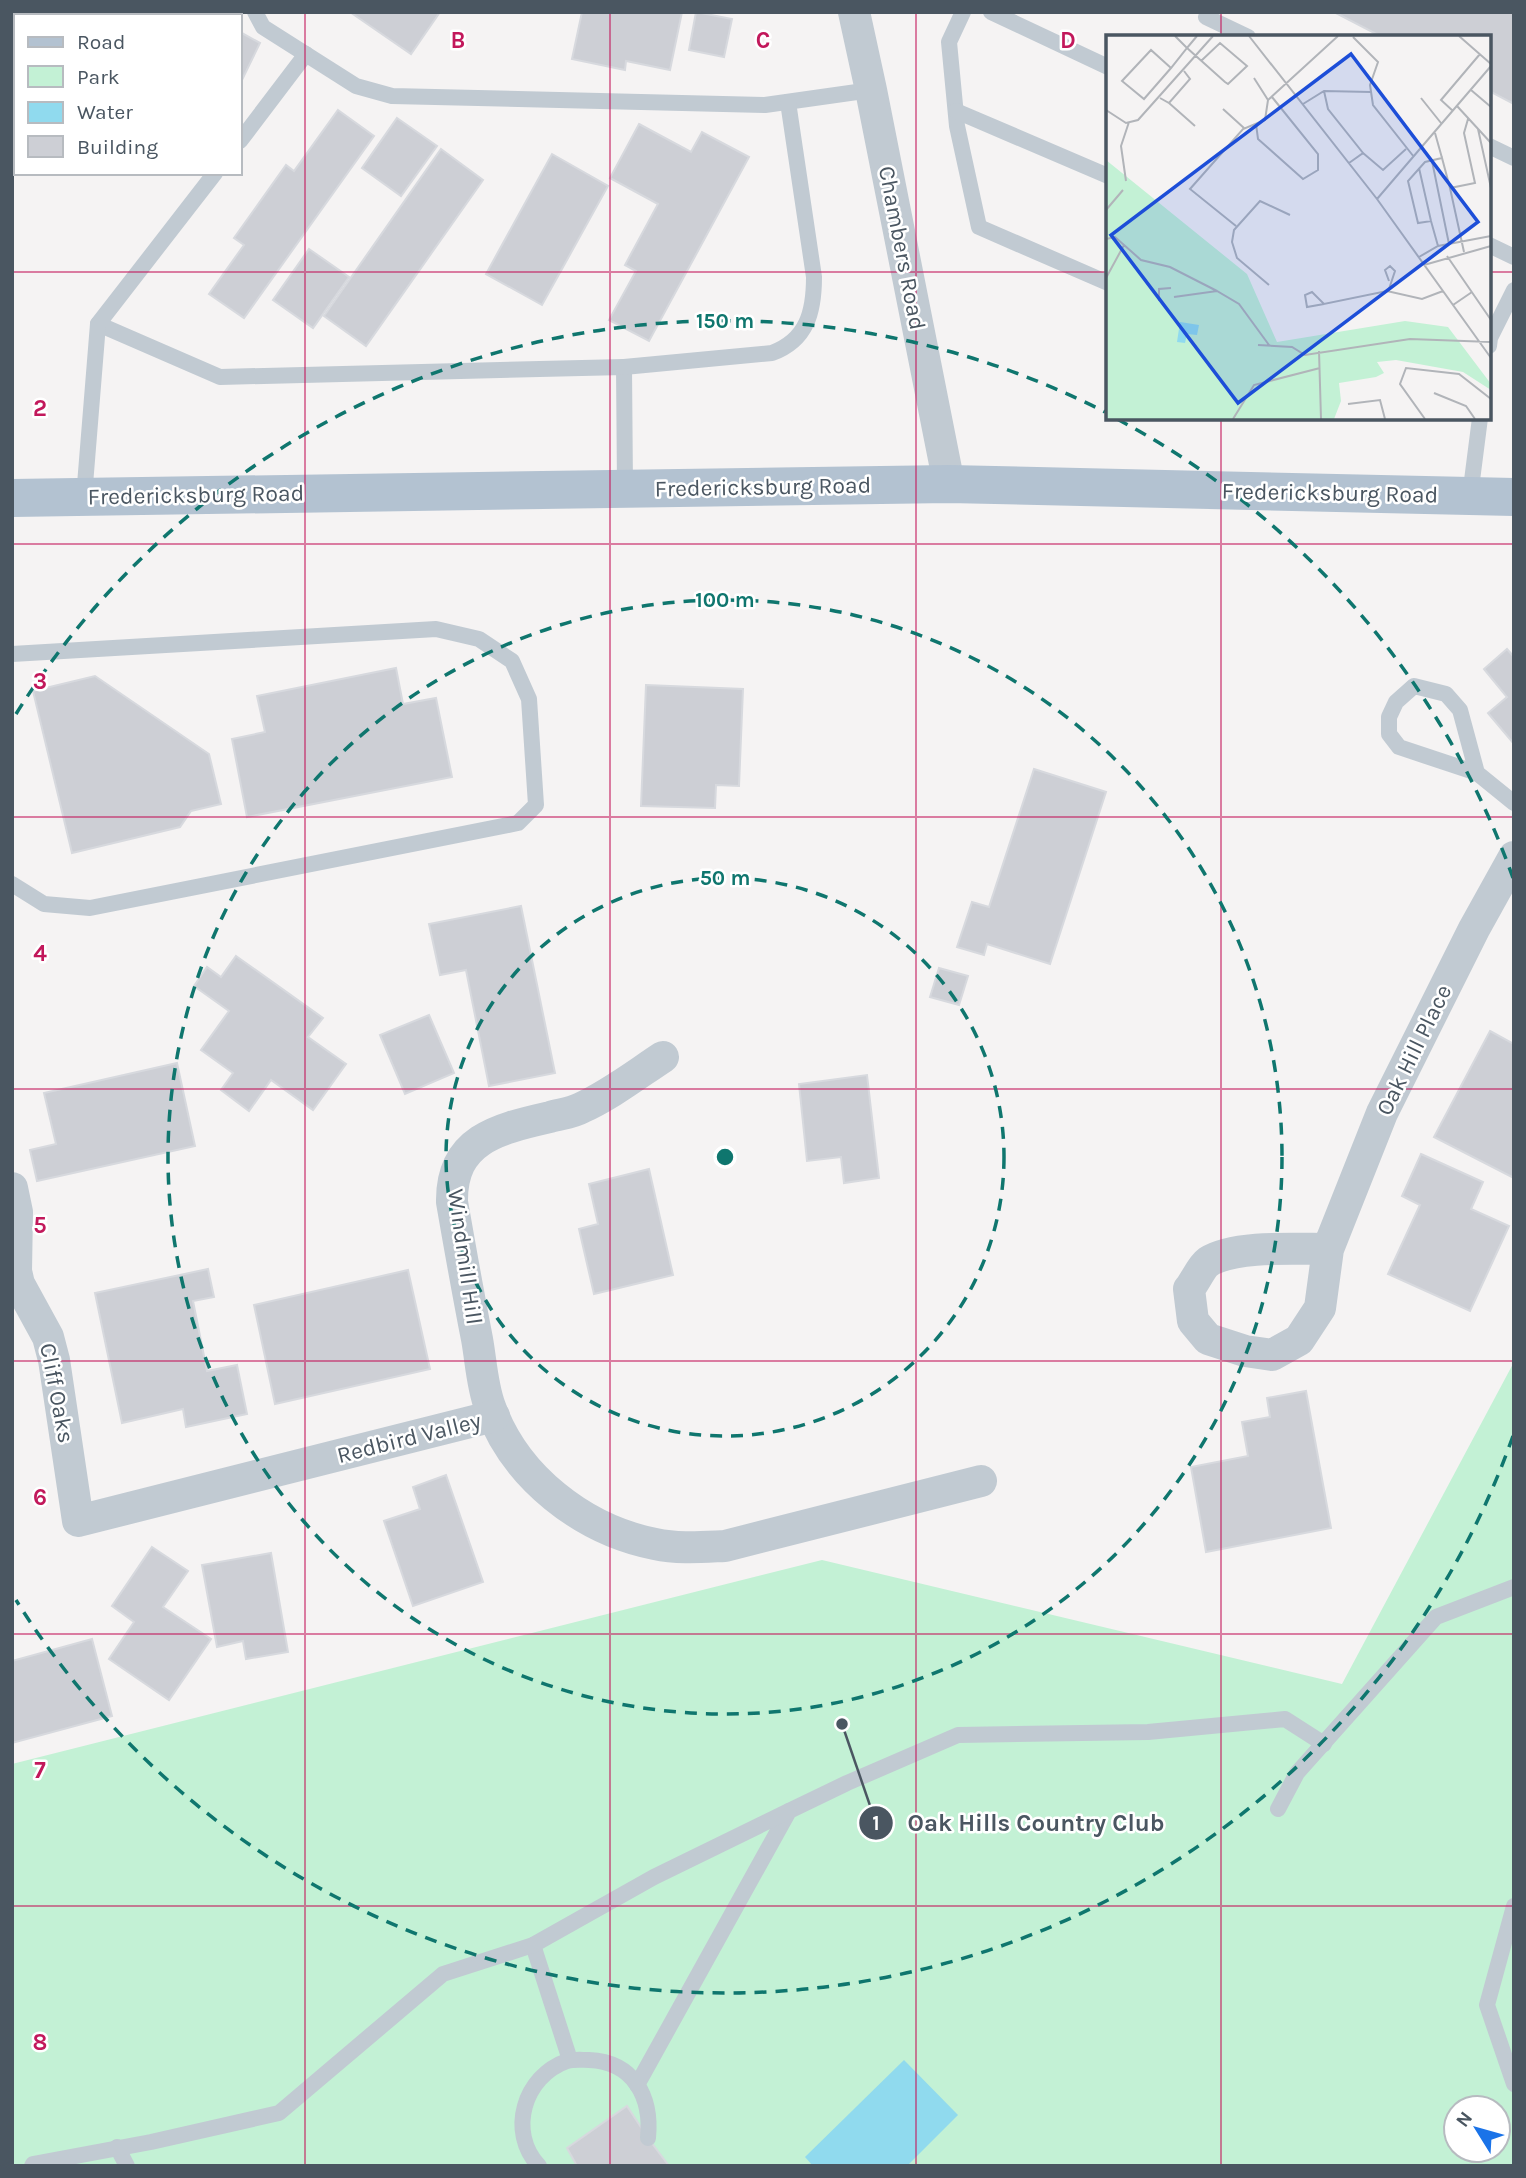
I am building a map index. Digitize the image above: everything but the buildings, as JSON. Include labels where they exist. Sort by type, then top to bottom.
[{"type":"main road","name":"Fredericksburg Road","points":[[12,498],[949,484],[1514,497]]},
{"type":"street","name":"Chambers Road","points":[[854,12],[949,484]]},
{"type":"street","name":"Oak Hill Place","points":[[1328,1249],[1236,1253],[1207,1263],[1189,1289],[1193,1321],[1208,1339],[1245,1351],[1272,1355],[1299,1340],[1320,1308],[1328,1249],[1382,1114],[1474,929],[1514,857]]},
{"type":"street","name":"Windmill Hill","points":[[494,1416],[489,1405],[452,1202],[452,1184],[457,1167],[468,1150],[478,1142],[509,1127],[579,1109],[663,1057]]},
{"type":"street","name":"Cliff Oaks","points":[[12,1188],[17,1212],[16,1271],[19,1283],[48,1337],[54,1360],[78,1521]]},
{"type":"street","name":"Redbird Valley","points":[[78,1521],[494,1416],[508,1443],[536,1480],[570,1509],[611,1531],[656,1544],[686,1548],[725,1546],[981,1481]]},
{"type":"lane","points":[[255,12],[263,27],[355,86],[392,96],[765,105],[871,90]]},
{"type":"lane","points":[[963,12],[949,42],[956,111],[979,227],[1106,282]]},
{"type":"lane","points":[[991,12],[1106,66]]},
{"type":"lane","points":[[1202,14],[1244,35]]},
{"type":"lane","points":[[242,138],[306,54]]},
{"type":"lane","points":[[98,324],[220,377],[624,367],[772,353],[787,348],[808,322],[814,297],[814,277],[788,102]]},
{"type":"lane","points":[[956,111],[1106,175]]},
{"type":"lane","points":[[1491,147],[1514,158]]},
{"type":"lane","points":[[84,497],[98,324],[213,175]]},
{"type":"lane","points":[[1491,246],[1514,257]]},
{"type":"lane","points":[[1491,339],[1514,290]]},
{"type":"lane","points":[[624,367],[625,488]]},
{"type":"lane","points":[[1470,496],[1480,420]]},
{"type":"lane","points":[[12,654],[436,629],[479,639],[512,661],[529,699],[536,805],[518,823],[90,908],[44,904],[12,884]]},
{"type":"lane","points":[[1477,773],[1460,710],[1446,694],[1414,686],[1396,702],[1389,717],[1389,734],[1399,747],[1477,773],[1514,803]]},
{"type":"lane","points":[[1278,1810],[1297,1773],[1436,1617],[1514,1587]]},
{"type":"lane","points":[[32,2166],[279,2113],[443,1974],[533,1945],[654,1877],[847,1783],[958,1735],[1148,1732],[1286,1719],[1324,1744]]},
{"type":"lane","points":[[637,2085],[789,1811]]},
{"type":"lane","points":[[1514,1906],[1487,2005],[1514,2084]]},
{"type":"lane","points":[[533,1945],[570,2060]]},
{"type":"lane","points":[[539,2166],[523,2139],[522,2117],[527,2096],[540,2078],[570,2060],[601,2061],[622,2069],[637,2085],[646,2101],[650,2119],[648,2138]]},
{"type":"lane","points":[[117,2147],[127,2166]]},
{"type":"green space","points":[[1514,1362],[1514,2166],[12,2166],[12,1764],[822,1560],[1342,1684]]},
{"type":"water","points":[[904,2060],[958,2115],[907,2166],[813,2166],[805,2157]]},
{"type":"place","name":"Oak Hills Country Club","points":[[842,1724]]}]
